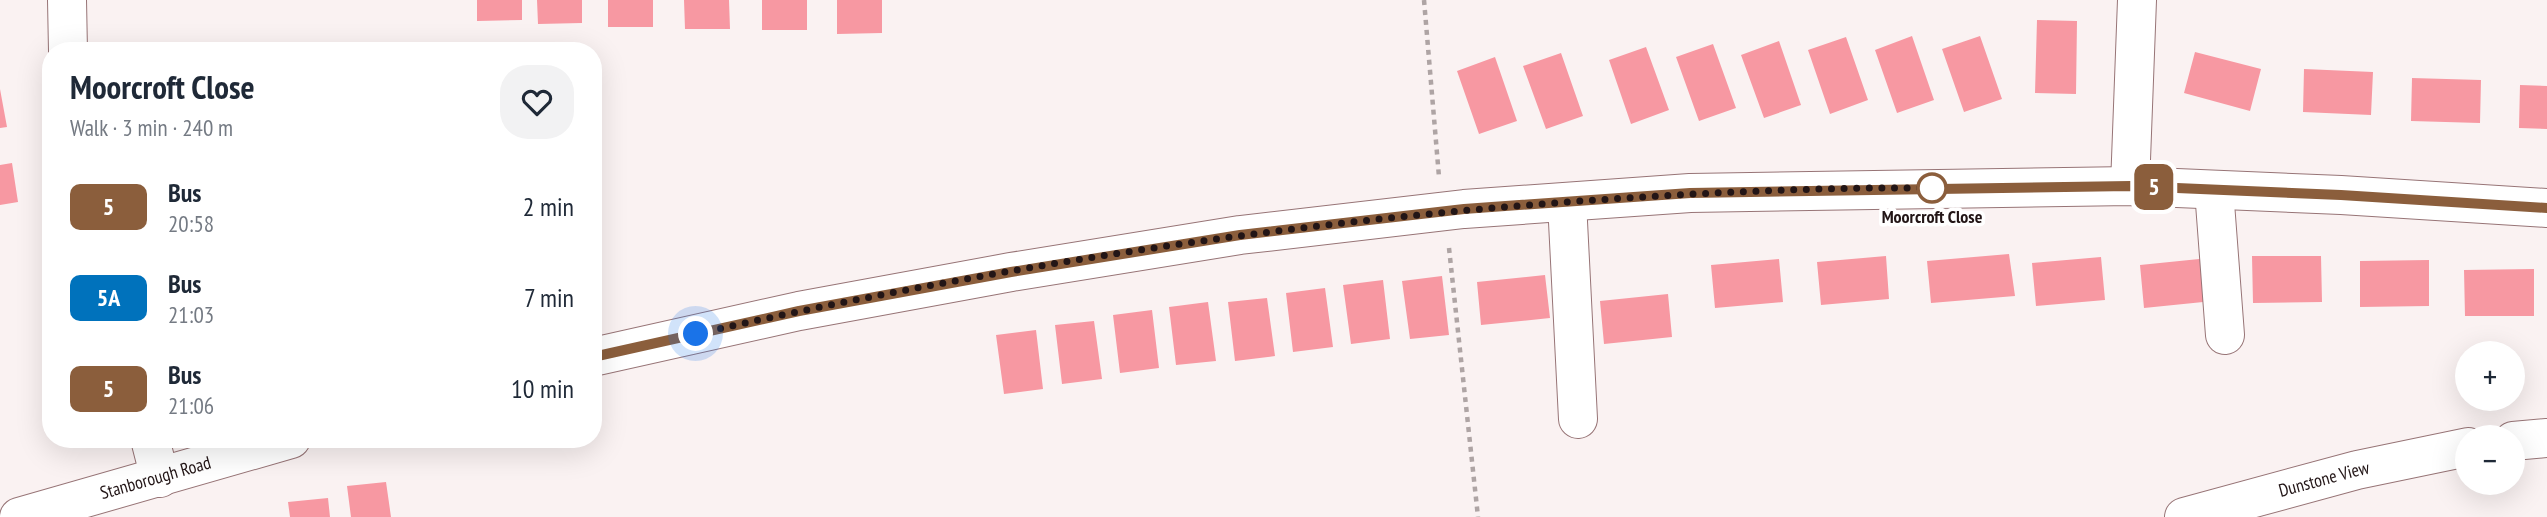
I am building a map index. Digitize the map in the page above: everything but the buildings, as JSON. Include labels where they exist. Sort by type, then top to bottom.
[{"type":"street","points":[[67,0],[68,42]]},
{"type":"street","points":[[2130,186],[2137,0]]},
{"type":"street","points":[[602,355],[799,311],[1011,272],[1240,235],[1445,211],[1690,193],[2130,186],[2547,208]]},
{"type":"street","points":[[2214,190],[2225,335]]},
{"type":"street","points":[[1567,202],[1578,419]]},
{"type":"street","points":[[2525,440],[2547,438]]},
{"type":"street","points":[[152,448],[160,478]]},
{"type":"street","name":"Stanborough Road","points":[[19,517],[261,448]]},
{"type":"street","name":"Dunstone View","points":[[2184,517],[2357,470],[2455,450]]},
{"type":"path","points":[[1424,0],[1439,174],[1478,517]]},
{"type":"bus line","name":"5","points":[[602,355],[799,311],[1011,272],[1240,235],[1464,209],[1690,193],[2130,186],[2341,195],[2547,208]]},
{"type":"place","name":"Moorcroft Close","points":[[1932,188]]},
{"type":"route","points":[[696,334],[799,311],[1011,272],[1240,235],[1464,209],[1690,193],[1932,188]]}]
